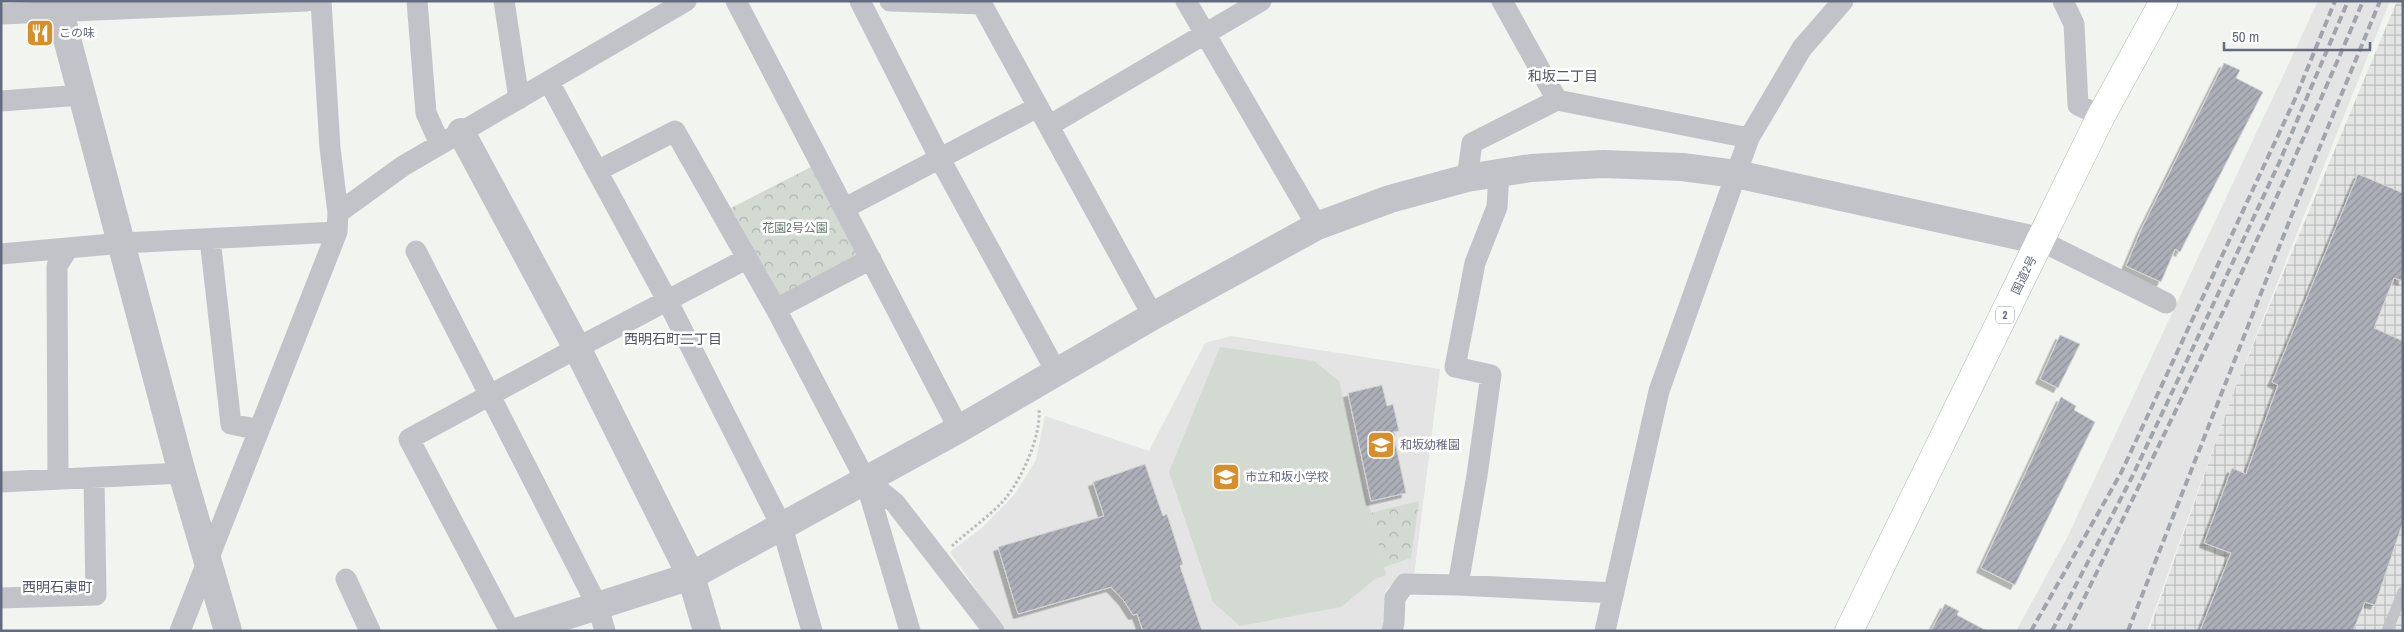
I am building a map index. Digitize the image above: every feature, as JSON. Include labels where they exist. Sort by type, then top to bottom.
[{"type":"highway","name":"国道2号","points":[[1849,631],[2101,116],[2164,1]]},
{"type":"street","points":[[1,14],[58,6],[307,1]]},
{"type":"street","points":[[180,631],[259,430],[337,222],[330,148],[321,1]]},
{"type":"street","points":[[416,1],[426,113],[451,138],[577,348],[690,576],[707,631]]},
{"type":"street","points":[[504,1],[519,99]]},
{"type":"street","points":[[1,254],[66,250],[123,243],[210,239],[337,222],[403,166],[686,1]]},
{"type":"street","points":[[736,1],[959,429]]},
{"type":"street","points":[[860,1],[940,159],[1057,374]]},
{"type":"street","points":[[890,1],[981,3],[1038,107],[1050,125],[1153,316]]},
{"type":"street","points":[[1186,1],[1316,226]]},
{"type":"street","points":[[1050,125],[1261,1]]},
{"type":"street","points":[[1502,1],[1556,100]]},
{"type":"street","points":[[1605,631],[1659,391],[1749,138],[1802,48],[1843,1]]},
{"type":"street","points":[[2063,1],[2074,24],[2078,105],[2101,116]]},
{"type":"street","points":[[58,6],[123,243],[182,473],[209,559],[228,631]]},
{"type":"street","points":[[549,82],[667,300],[782,527],[812,631]]},
{"type":"street","points":[[1,101],[82,95]]},
{"type":"street","points":[[1466,178],[1472,143],[1556,100],[1749,138]]},
{"type":"street","points":[[845,208],[1038,107]]},
{"type":"street","points":[[597,171],[675,131],[776,309],[866,479],[910,631]]},
{"type":"street","points":[[519,631],[601,619],[690,576],[782,527],[1057,374],[1153,316],[1316,226],[1390,199],[1466,178],[1531,168],[1603,164],[1682,167],[1736,174],[2041,241],[2166,303]]},
{"type":"street","points":[[1458,585],[1477,475],[1491,375],[1455,367],[1475,263],[1497,206],[1499,173]]},
{"type":"street","points":[[210,239],[231,424],[259,430]]},
{"type":"street","points":[[58,479],[57,266],[66,250]]},
{"type":"street","points":[[416,250],[490,394],[601,619]]},
{"type":"street","points":[[776,309],[871,258]]},
{"type":"street","points":[[510,631],[409,439],[490,394],[746,259]]},
{"type":"street","points":[[1,482],[182,473]]},
{"type":"street","points":[[1,598],[96,595],[94,478]]},
{"type":"street","points":[[866,479],[895,503],[994,631]]},
{"type":"street","points":[[346,579],[370,631]]},
{"type":"street","points":[[1392,631],[1395,598],[1405,584],[1458,585],[1614,594]]},
{"type":"lane","points":[[2386,631],[2403,592]]},
{"type":"path","points":[[938,558],[1004,500],[1028,462],[1040,418],[1038,401],[1032,388]]},
{"type":"shaded area","points":[[2318,1],[2390,1],[2235,388],[2147,631],[2016,631],[2067,538]]},
{"type":"shaded area","points":[[2397,1],[2403,1],[2403,631],[2149,631],[2235,388]]},
{"type":"shaded area","name":"市立和坂小学校","points":[[1231,336],[1440,369],[1414,576],[1401,575],[1386,590],[1383,631],[1005,631],[950,552],[983,527],[1015,494],[1036,460],[1045,416],[1149,451],[1205,343]]},
{"type":"green space","name":"花園2号公園","points":[[813,166],[859,255],[781,297],[731,208]]},
{"type":"green space","points":[[1220,347],[1314,361],[1339,381],[1386,575],[1375,579],[1341,607],[1240,626],[1213,602],[1169,472]]},
{"type":"green space","points":[[1419,501],[1411,558],[1384,567],[1371,513]]},
{"type":"building","points":[[2224,63],[2240,70],[2236,78],[2263,92],[2180,252],[2175,249],[2161,282],[2126,266],[2141,230]]},
{"type":"building","points":[[2358,174],[2403,193],[2403,281],[2394,278],[2374,328],[2403,341],[2403,522],[2375,605],[2365,602],[2353,631],[2200,631],[2231,553],[2204,543],[2232,468],[2246,474],[2278,385],[2272,382]]},
{"type":"building","points":[[2060,335],[2080,344],[2058,388],[2040,379]]},
{"type":"building","points":[[1382,385],[1387,406],[1393,404],[1399,431],[1393,432],[1406,493],[1371,501],[1348,393]]},
{"type":"building","points":[[2061,397],[2076,406],[2074,410],[2095,422],[2015,585],[1981,568]]},
{"type":"building","points":[[1145,464],[1163,516],[1167,514],[1183,564],[1180,566],[1202,631],[1143,631],[1137,614],[1133,615],[1124,601],[1111,587],[1018,614],[998,547],[1104,516],[1093,482]]},
{"type":"building","points":[[1945,604],[1959,611],[1957,615],[1987,631],[1931,631]]},
{"type":"railway","points":[[2031,631],[2121,473],[2295,99],[2335,1]]},
{"type":"railway","points":[[2052,631],[2132,477],[2184,367],[2279,163],[2348,1]]},
{"type":"railway","points":[[2068,631],[2257,240],[2363,1]]},
{"type":"railway","points":[[2128,631],[2291,217],[2380,1]]},
{"type":"place","name":"この味","points":[[40,33]]},
{"type":"place","name":"和坂幼稚園","points":[[1381,445]]},
{"type":"place","name":"市立和坂小学校","points":[[1226,477]]},
{"type":"district","name":"和坂二丁目","points":[[1563,76]]},
{"type":"district","name":"西明石町二丁目","points":[[673,339]]},
{"type":"district","name":"西明石東町","points":[[57,587]]}]
